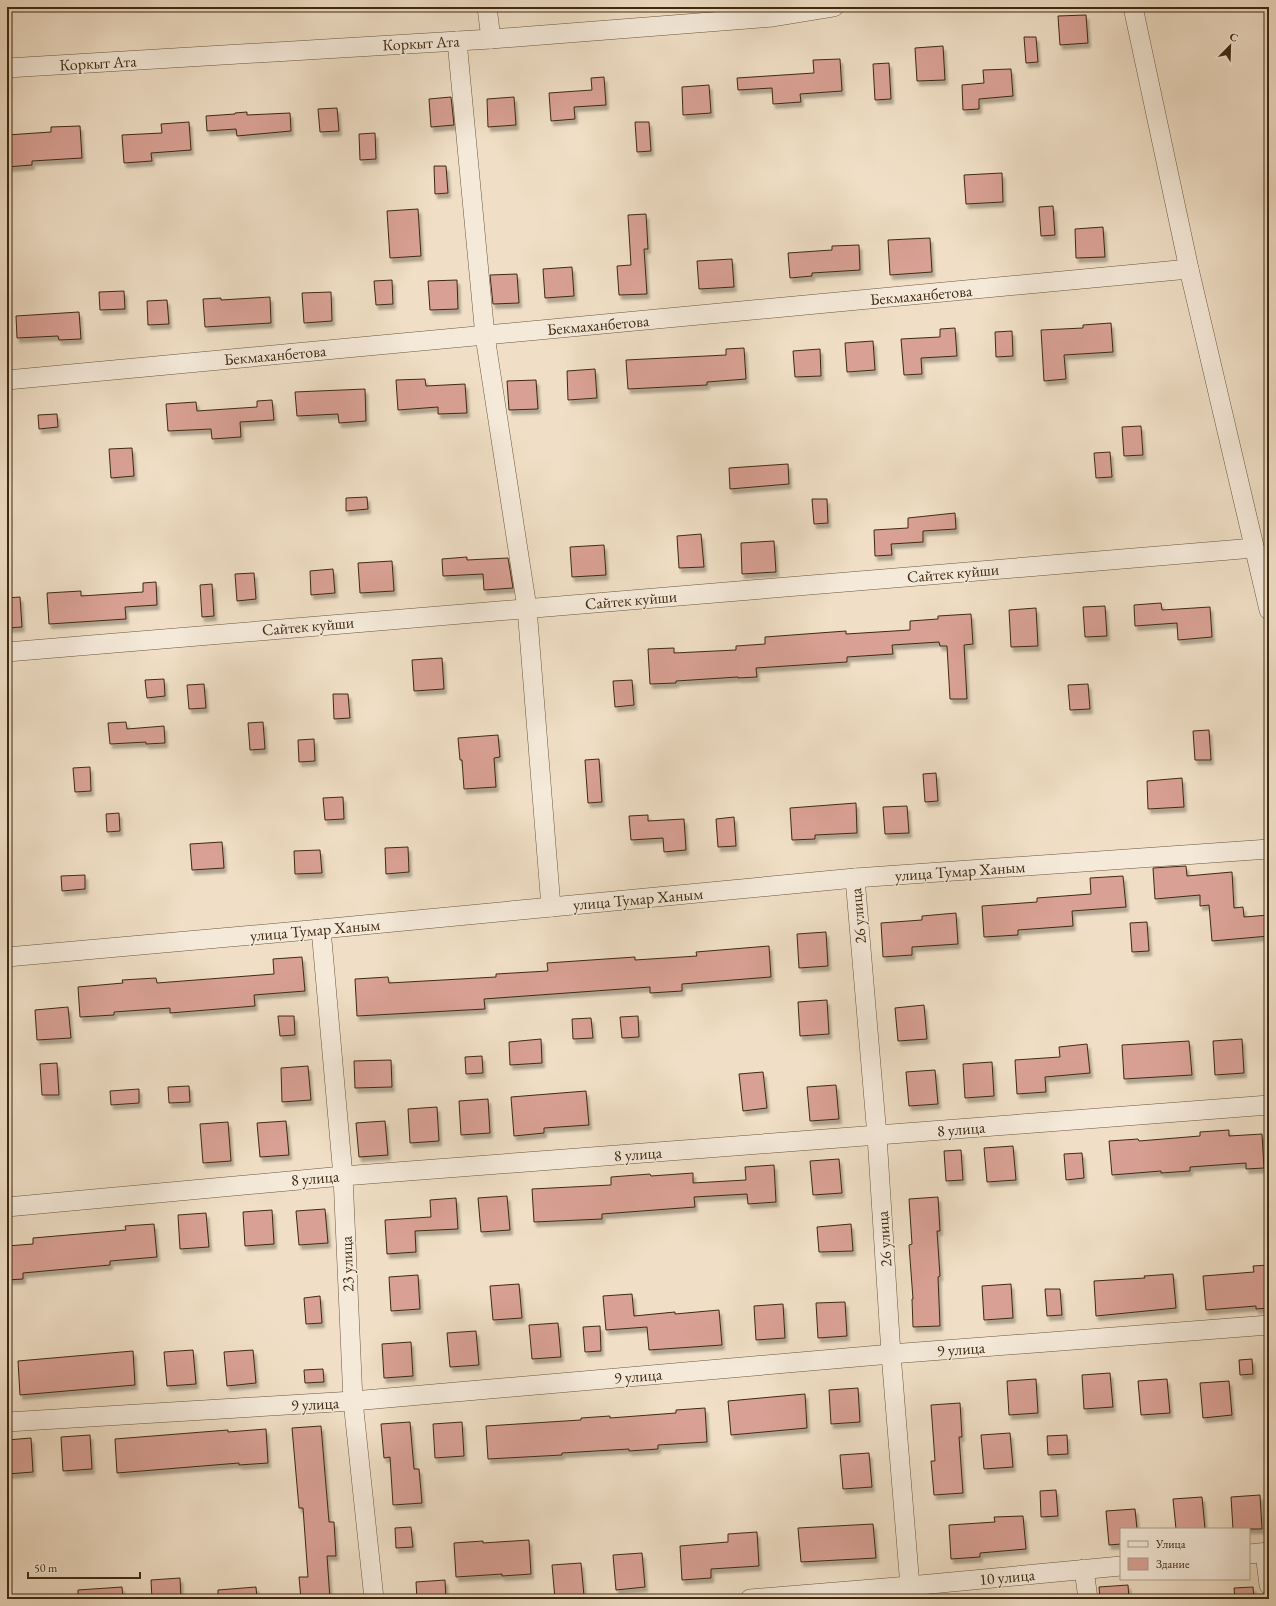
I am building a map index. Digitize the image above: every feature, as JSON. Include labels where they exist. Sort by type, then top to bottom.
[{"type":"street","points":[[488,7],[491,39]]},
{"type":"street","name":"Коркыт Ата","points":[[7,68],[491,39],[773,17],[834,7]]},
{"type":"street","points":[[1133,7],[1189,270],[1269,610]]},
{"type":"street","points":[[457,41],[484,336],[527,608],[551,907]]},
{"type":"street","name":"Бекмаханбетова","points":[[7,380],[1189,270]]},
{"type":"street","name":"Сайтек куйши","points":[[7,652],[1254,548]]},
{"type":"street","name":"улица Тумар Ханым","points":[[7,957],[321,929],[855,878],[1269,849]]},
{"type":"street","name":"26 улица","points":[[855,878],[877,1136],[891,1354],[910,1592]]},
{"type":"street","name":"23 улица","points":[[321,929],[343,1176],[353,1401],[374,1599]]},
{"type":"street","name":"8 улица","points":[[7,1207],[343,1176],[1269,1105]]},
{"type":"street","name":"9 улица","points":[[7,1422],[353,1401],[891,1354],[1269,1325]]},
{"type":"street","points":[[1261,1553],[1269,1585]]},
{"type":"street","name":"10 улица","points":[[750,1599],[910,1592],[1084,1569],[1120,1566]]},
{"type":"street","points":[[1084,1569],[1088,1599]]},
{"type":"building","points":[[1086,15],[1088,43],[1060,45],[1058,16]]},
{"type":"building","points":[[1024,37],[1036,37],[1038,62],[1026,63]]},
{"type":"building","points":[[943,46],[945,80],[917,81],[915,48]]},
{"type":"building","points":[[840,59],[842,91],[800,94],[801,102],[773,104],[772,88],[738,90],[737,78],[814,73],[813,60]]},
{"type":"building","points":[[889,63],[891,99],[875,100],[873,64]]},
{"type":"building","points":[[1011,69],[1013,96],[979,99],[979,109],[963,110],[962,85],[984,83],[983,70]]},
{"type":"building","points":[[604,77],[606,105],[574,107],[575,119],[551,121],[549,93],[592,90],[591,78]]},
{"type":"building","points":[[709,85],[711,113],[683,115],[682,87]]},
{"type":"building","points":[[451,97],[454,125],[431,127],[429,99]]},
{"type":"building","points":[[514,97],[516,125],[488,127],[487,99]]},
{"type":"building","points":[[337,108],[339,131],[320,132],[318,109]]},
{"type":"building","points":[[247,112],[247,115],[290,113],[291,131],[237,136],[236,129],[207,131],[206,116]]},
{"type":"building","points":[[189,122],[191,150],[151,153],[152,161],[124,163],[122,135],[162,133],[161,124]]},
{"type":"building","points":[[635,122],[649,122],[651,151],[637,152]]},
{"type":"building","points":[[80,126],[82,158],[32,161],[32,165],[7,167],[7,135],[51,132],[51,127]]},
{"type":"building","points":[[375,133],[376,159],[360,160],[359,134]]},
{"type":"building","points":[[434,166],[446,166],[448,193],[435,194]]},
{"type":"building","points":[[1002,173],[1003,202],[966,204],[964,175]]},
{"type":"building","points":[[1053,206],[1055,235],[1041,236],[1039,207]]},
{"type":"building","points":[[418,209],[421,256],[390,258],[387,211]]},
{"type":"building","points":[[646,214],[648,249],[644,249],[647,294],[619,295],[617,266],[631,265],[628,215]]},
{"type":"building","points":[[1103,227],[1105,257],[1076,258],[1075,229]]},
{"type":"building","points":[[930,238],[932,272],[890,275],[888,240]]},
{"type":"building","points":[[859,245],[860,270],[812,273],[812,276],[790,278],[788,253],[832,250],[832,246]]},
{"type":"building","points":[[732,259],[734,287],[699,289],[697,261]]},
{"type":"building","points":[[572,267],[574,296],[545,298],[543,269]]},
{"type":"building","points":[[517,274],[519,303],[493,304],[490,275]]},
{"type":"building","points":[[392,280],[393,304],[376,305],[374,281]]},
{"type":"building","points":[[457,280],[458,309],[430,310],[428,281]]},
{"type":"building","points":[[124,291],[125,309],[100,310],[99,292]]},
{"type":"building","points":[[331,292],[332,321],[304,323],[302,293]]},
{"type":"building","points":[[270,297],[271,323],[205,327],[203,299],[221,298],[221,300]]},
{"type":"building","points":[[167,300],[169,324],[148,325],[147,301]]},
{"type":"building","points":[[79,312],[81,339],[59,340],[58,336],[17,338],[16,316]]},
{"type":"building","points":[[1111,323],[1113,352],[1064,355],[1066,379],[1044,381],[1041,330],[1083,328],[1083,325]]},
{"type":"building","points":[[955,328],[957,356],[921,358],[922,374],[904,375],[901,339],[940,337],[940,329]]},
{"type":"building","points":[[1012,331],[1013,356],[996,357],[995,332]]},
{"type":"building","points":[[873,341],[875,370],[847,372],[845,343]]},
{"type":"building","points":[[744,348],[746,379],[707,382],[707,385],[628,389],[626,360],[726,355],[726,349]]},
{"type":"building","points":[[820,349],[821,376],[795,377],[793,351]]},
{"type":"building","points":[[595,369],[597,398],[568,400],[567,371]]},
{"type":"building","points":[[425,379],[426,386],[465,384],[467,413],[438,414],[438,407],[398,410],[396,380]]},
{"type":"building","points":[[536,380],[538,409],[509,410],[507,381]]},
{"type":"building","points":[[365,389],[366,421],[339,423],[338,414],[297,416],[295,392]]},
{"type":"building","points":[[272,400],[274,420],[240,422],[241,437],[212,439],[211,429],[168,431],[166,404],[196,402],[197,411],[257,407],[257,401]]},
{"type":"building","points":[[57,414],[58,427],[39,429],[38,415]]},
{"type":"building","points":[[1141,426],[1143,455],[1124,456],[1122,427]]},
{"type":"building","points":[[132,448],[134,476],[111,478],[109,449]]},
{"type":"building","points":[[1110,452],[1112,477],[1096,478],[1094,453]]},
{"type":"building","points":[[788,464],[789,484],[730,489],[729,468]]},
{"type":"building","points":[[367,497],[368,509],[346,511],[346,498]]},
{"type":"building","points":[[812,499],[827,499],[828,523],[814,524]]},
{"type":"building","points":[[955,513],[956,529],[923,531],[923,542],[891,544],[892,555],[875,556],[874,530],[908,528],[908,518]]},
{"type":"building","points":[[701,534],[704,567],[679,568],[677,536]]},
{"type":"building","points":[[774,541],[776,572],[742,574],[741,543]]},
{"type":"building","points":[[604,545],[606,575],[572,577],[570,547]]},
{"type":"building","points":[[467,557],[467,560],[508,558],[513,588],[484,590],[483,574],[443,576],[442,559]]},
{"type":"building","points":[[392,561],[394,591],[360,593],[358,563]]},
{"type":"building","points":[[333,569],[335,593],[311,595],[310,571]]},
{"type":"building","points":[[254,573],[256,599],[237,601],[235,574]]},
{"type":"building","points":[[156,582],[157,605],[125,607],[126,619],[49,624],[47,593],[81,591],[81,596],[143,592],[143,583]]},
{"type":"building","points":[[212,584],[214,616],[202,617],[200,585]]},
{"type":"building","points":[[20,597],[22,627],[7,628],[7,598]]},
{"type":"building","points":[[1161,603],[1162,610],[1210,607],[1212,637],[1178,640],[1177,623],[1135,626],[1134,605]]},
{"type":"building","points":[[1105,606],[1107,636],[1085,637],[1083,607]]},
{"type":"building","points":[[1036,608],[1038,646],[1011,647],[1009,610]]},
{"type":"building","points":[[971,614],[973,644],[964,645],[967,699],[950,699],[947,646],[940,646],[939,642],[892,645],[893,654],[847,657],[847,662],[756,668],[757,677],[676,681],[676,683],[650,684],[648,649],[674,648],[674,653],[736,650],[736,646],[765,644],[765,637],[846,631],[846,634],[910,630],[910,621],[938,619],[938,616]]},
{"type":"building","points":[[442,658],[444,689],[414,691],[412,660]]},
{"type":"building","points":[[164,679],[165,696],[147,698],[145,680]]},
{"type":"building","points":[[632,680],[634,705],[615,707],[613,681]]},
{"type":"building","points":[[204,684],[206,708],[189,709],[187,685]]},
{"type":"building","points":[[1088,684],[1090,709],[1070,710],[1068,685]]},
{"type":"building","points":[[333,694],[348,694],[350,718],[334,719]]},
{"type":"building","points":[[126,722],[127,729],[164,726],[165,743],[146,744],[146,742],[110,744],[108,723]]},
{"type":"building","points":[[263,722],[265,749],[250,750],[248,723]]},
{"type":"building","points":[[1209,730],[1211,760],[1195,760],[1193,731]]},
{"type":"building","points":[[498,735],[500,757],[494,758],[496,787],[464,789],[462,760],[460,760],[458,738]]},
{"type":"building","points":[[314,739],[315,761],[299,762],[298,740]]},
{"type":"building","points":[[599,759],[602,802],[588,803],[585,760]]},
{"type":"building","points":[[90,767],[91,791],[75,792],[73,768]]},
{"type":"building","points":[[936,773],[938,801],[925,802],[923,774]]},
{"type":"building","points":[[1182,778],[1184,807],[1148,809],[1147,781]]},
{"type":"building","points":[[343,797],[344,819],[325,820],[323,798]]},
{"type":"building","points":[[856,803],[857,833],[815,835],[815,839],[792,840],[790,808]]},
{"type":"building","points":[[907,806],[909,833],[885,834],[883,807]]},
{"type":"building","points":[[119,813],[120,831],[107,832],[106,814]]},
{"type":"building","points":[[648,815],[648,821],[684,819],[686,850],[664,852],[663,838],[631,840],[629,816]]},
{"type":"building","points":[[734,817],[736,846],[718,847],[716,819]]},
{"type":"building","points":[[222,842],[224,868],[192,870],[190,844]]},
{"type":"building","points":[[408,847],[409,872],[386,874],[385,848]]},
{"type":"building","points":[[320,850],[322,873],[295,874],[294,851]]},
{"type":"building","points":[[1186,866],[1187,876],[1232,872],[1234,908],[1243,907],[1244,917],[1269,915],[1269,936],[1212,941],[1209,905],[1200,906],[1200,895],[1155,899],[1153,868]]},
{"type":"building","points":[[85,875],[85,889],[62,891],[61,876]]},
{"type":"building","points":[[1123,876],[1126,907],[1072,911],[1073,926],[1018,930],[1018,935],[984,937],[982,906],[1037,902],[1037,898],[1091,894],[1090,878]]},
{"type":"building","points":[[956,913],[958,944],[912,947],[912,955],[883,957],[881,923],[922,920],[922,916]]},
{"type":"building","points":[[1147,922],[1149,951],[1132,952],[1130,923]]},
{"type":"building","points":[[826,932],[828,966],[799,968],[797,934]]},
{"type":"building","points":[[769,946],[771,977],[682,984],[682,991],[650,993],[650,987],[484,999],[485,1009],[357,1016],[355,979],[388,977],[389,983],[496,977],[496,974],[548,971],[547,963],[635,957],[635,960],[697,956],[696,952]]},
{"type":"building","points":[[302,957],[305,991],[254,995],[255,1006],[170,1013],[170,1008],[114,1012],[114,1015],[80,1017],[78,987],[123,983],[122,980],[156,978],[157,983],[274,974],[273,959]]},
{"type":"building","points":[[827,1000],[829,1034],[800,1036],[798,1002]]},
{"type":"building","points":[[924,1005],[927,1039],[898,1041],[895,1008]]},
{"type":"building","points":[[68,1007],[71,1038],[37,1040],[35,1010]]},
{"type":"building","points":[[278,1016],[294,1016],[295,1035],[280,1036]]},
{"type":"building","points":[[638,1016],[639,1037],[622,1038],[620,1017]]},
{"type":"building","points":[[591,1018],[593,1038],[573,1039],[572,1019]]},
{"type":"building","points":[[541,1039],[542,1063],[510,1065],[509,1042]]},
{"type":"building","points":[[1242,1039],[1244,1073],[1215,1075],[1213,1041]]},
{"type":"building","points":[[1189,1041],[1192,1075],[1124,1079],[1122,1045]]},
{"type":"building","points":[[1087,1044],[1090,1073],[1045,1077],[1046,1092],[1017,1094],[1015,1060],[1060,1057],[1059,1047]]},
{"type":"building","points":[[482,1056],[483,1073],[466,1074],[465,1057]]},
{"type":"building","points":[[391,1060],[392,1087],[355,1088],[354,1061]]},
{"type":"building","points":[[992,1062],[994,1096],[965,1098],[963,1064]]},
{"type":"building","points":[[57,1063],[59,1095],[42,1095],[40,1064]]},
{"type":"building","points":[[308,1066],[311,1100],[282,1102],[281,1068]]},
{"type":"building","points":[[935,1070],[938,1104],[909,1106],[906,1072]]},
{"type":"building","points":[[763,1072],[767,1108],[743,1111],[739,1074]]},
{"type":"building","points":[[836,1085],[839,1119],[810,1121],[807,1087]]},
{"type":"building","points":[[189,1086],[190,1102],[169,1103],[168,1087]]},
{"type":"building","points":[[139,1089],[139,1103],[111,1105],[110,1091]]},
{"type":"building","points":[[586,1091],[589,1125],[544,1128],[544,1133],[514,1136],[511,1097]]},
{"type":"building","points":[[488,1099],[490,1133],[461,1135],[459,1101]]},
{"type":"building","points":[[437,1107],[439,1141],[410,1143],[408,1109]]},
{"type":"building","points":[[286,1121],[289,1155],[260,1157],[257,1123]]},
{"type":"building","points":[[385,1121],[388,1155],[359,1157],[356,1123]]},
{"type":"building","points":[[228,1122],[231,1161],[203,1163],[200,1124]]},
{"type":"building","points":[[1229,1130],[1229,1136],[1262,1134],[1264,1168],[1246,1169],[1246,1163],[1190,1167],[1190,1171],[1161,1173],[1161,1171],[1112,1175],[1109,1141],[1138,1139],[1139,1141],[1200,1136],[1200,1132]]},
{"type":"building","points":[[1013,1146],[1016,1180],[987,1182],[984,1148]]},
{"type":"building","points":[[961,1150],[963,1180],[946,1181],[944,1151]]},
{"type":"building","points":[[1082,1153],[1084,1178],[1066,1180],[1064,1154]]},
{"type":"building","points":[[839,1159],[842,1193],[813,1195],[810,1161]]},
{"type":"building","points":[[774,1165],[776,1202],[748,1204],[747,1194],[694,1197],[695,1207],[602,1214],[602,1219],[534,1222],[532,1189],[611,1185],[611,1177],[650,1174],[651,1176],[693,1173],[693,1183],[746,1180],[745,1167]]},
{"type":"building","points":[[507,1196],[510,1230],[481,1232],[478,1198]]},
{"type":"building","points":[[938,1197],[940,1231],[937,1231],[940,1276],[938,1277],[940,1326],[913,1327],[913,1299],[909,1245],[912,1244],[909,1199]]},
{"type":"building","points":[[456,1198],[458,1229],[415,1231],[416,1252],[387,1254],[385,1220],[431,1217],[430,1200]]},
{"type":"building","points":[[325,1209],[328,1243],[299,1245],[296,1211]]},
{"type":"building","points":[[272,1210],[274,1244],[245,1246],[243,1212]]},
{"type":"building","points":[[206,1213],[209,1247],[180,1249],[178,1215]]},
{"type":"building","points":[[154,1224],[157,1257],[110,1261],[110,1265],[23,1273],[23,1279],[7,1280],[7,1246],[33,1244],[33,1238],[126,1230],[125,1226]]},
{"type":"building","points":[[851,1224],[853,1251],[819,1252],[817,1227]]},
{"type":"building","points":[[1269,1265],[1269,1308],[1256,1309],[1256,1306],[1206,1310],[1203,1276],[1254,1272],[1253,1266]]},
{"type":"building","points":[[1173,1274],[1176,1308],[1096,1316],[1094,1281],[1145,1278],[1144,1276]]},
{"type":"building","points":[[418,1275],[420,1309],[391,1311],[389,1277]]},
{"type":"building","points":[[519,1284],[522,1318],[493,1320],[490,1286]]},
{"type":"building","points":[[1011,1284],[1013,1318],[984,1320],[982,1286]]},
{"type":"building","points":[[1045,1289],[1060,1289],[1062,1315],[1047,1316]]},
{"type":"building","points":[[632,1294],[634,1316],[719,1310],[722,1345],[649,1350],[647,1327],[606,1330],[603,1296]]},
{"type":"building","points":[[320,1296],[322,1323],[306,1324],[304,1298]]},
{"type":"building","points":[[845,1302],[847,1336],[818,1338],[816,1303]]},
{"type":"building","points":[[783,1304],[785,1338],[756,1340],[754,1306]]},
{"type":"building","points":[[558,1323],[561,1357],[532,1359],[529,1325]]},
{"type":"building","points":[[600,1326],[601,1351],[585,1352],[583,1327]]},
{"type":"building","points":[[476,1331],[479,1365],[450,1367],[447,1333]]},
{"type":"building","points":[[411,1342],[413,1376],[384,1378],[382,1344]]},
{"type":"building","points":[[193,1350],[196,1384],[167,1386],[164,1352]]},
{"type":"building","points":[[253,1350],[256,1383],[227,1386],[224,1352]]},
{"type":"building","points":[[133,1351],[135,1385],[20,1395],[18,1361]]},
{"type":"building","points":[[1252,1359],[1253,1374],[1240,1375],[1239,1360]]},
{"type":"building","points":[[323,1369],[324,1382],[305,1383],[304,1370]]},
{"type":"building","points":[[1110,1373],[1113,1407],[1084,1409],[1082,1375]]},
{"type":"building","points":[[1036,1379],[1038,1413],[1009,1415],[1007,1381]]},
{"type":"building","points":[[1167,1379],[1170,1413],[1141,1415],[1138,1381]]},
{"type":"building","points":[[1229,1381],[1232,1415],[1203,1418],[1200,1383]]},
{"type":"building","points":[[858,1388],[860,1422],[831,1424],[829,1390]]},
{"type":"building","points":[[805,1394],[807,1428],[731,1435],[728,1401]]},
{"type":"building","points":[[960,1403],[962,1437],[959,1437],[963,1493],[934,1495],[931,1461],[935,1461],[931,1405]]},
{"type":"building","points":[[705,1408],[707,1442],[658,1445],[658,1449],[629,1451],[629,1449],[562,1453],[562,1455],[488,1459],[486,1426],[581,1420],[581,1418],[610,1416],[610,1418],[676,1413],[676,1410]]},
{"type":"building","points":[[410,1422],[414,1469],[419,1469],[422,1503],[393,1505],[390,1457],[384,1458],[381,1424]]},
{"type":"building","points":[[462,1422],[464,1456],[435,1458],[433,1424]]},
{"type":"building","points":[[321,1426],[329,1522],[334,1522],[336,1556],[327,1556],[330,1599],[301,1599],[299,1577],[308,1577],[303,1508],[299,1508],[292,1428]]},
{"type":"building","points":[[266,1429],[268,1463],[239,1465],[239,1463],[117,1473],[115,1439],[228,1430],[228,1432]]},
{"type":"building","points":[[1010,1433],[1013,1467],[984,1469],[981,1435]]},
{"type":"building","points":[[90,1435],[92,1469],[63,1471],[61,1437]]},
{"type":"building","points":[[1067,1435],[1068,1454],[1048,1455],[1047,1436]]},
{"type":"building","points":[[31,1438],[33,1472],[7,1474],[7,1440]]},
{"type":"building","points":[[869,1453],[872,1487],[843,1489],[840,1455]]},
{"type":"building","points":[[1056,1490],[1058,1516],[1041,1517],[1040,1491]]},
{"type":"building","points":[[1260,1495],[1262,1529],[1233,1528],[1231,1497]]},
{"type":"building","points":[[1202,1497],[1205,1528],[1176,1528],[1173,1499]]},
{"type":"building","points":[[1135,1509],[1137,1528],[1120,1528],[1120,1544],[1109,1545],[1106,1511]]},
{"type":"building","points":[[1023,1516],[1026,1549],[980,1553],[980,1557],[951,1559],[949,1525],[995,1522],[994,1517]]},
{"type":"building","points":[[873,1524],[876,1558],[801,1562],[798,1528]]},
{"type":"building","points":[[411,1527],[413,1547],[396,1548],[395,1528]]},
{"type":"building","points":[[757,1532],[759,1566],[711,1569],[711,1578],[682,1580],[680,1546],[728,1542],[728,1534]]},
{"type":"building","points":[[529,1540],[531,1574],[456,1577],[454,1543]]},
{"type":"building","points":[[642,1553],[645,1587],[616,1590],[613,1555]]},
{"type":"building","points":[[581,1563],[584,1596],[555,1599],[552,1565]]},
{"type":"building","points":[[180,1578],[181,1599],[152,1599],[151,1580]]},
{"type":"building","points":[[445,1580],[446,1599],[417,1599],[416,1582]]},
{"type":"building","points":[[1128,1585],[1129,1599],[1100,1599],[1099,1587]]},
{"type":"building","points":[[122,1587],[123,1599],[78,1599],[78,1590]]},
{"type":"building","points":[[256,1587],[257,1599],[218,1599],[218,1590]]},
{"type":"building","points":[[1253,1587],[1254,1599],[1235,1599],[1234,1588]]}]
